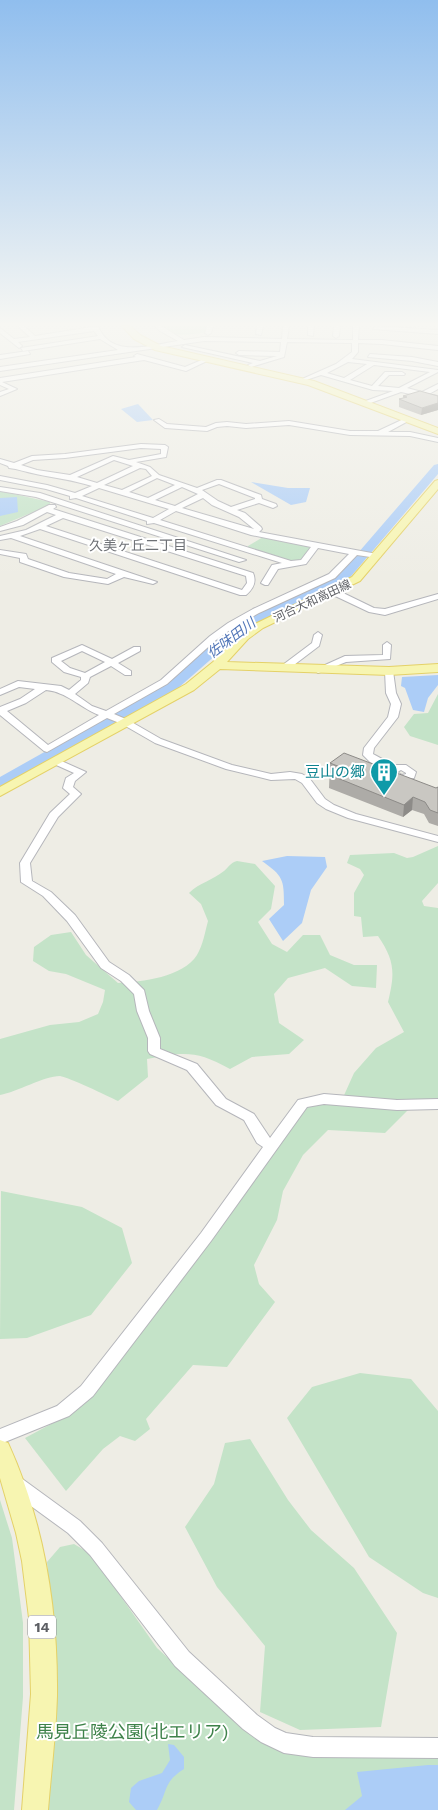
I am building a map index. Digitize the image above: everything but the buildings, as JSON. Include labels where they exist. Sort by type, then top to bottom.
[{"type":"main road","points":[[384,410],[438,432]]},
{"type":"main road","name":"河合大和高田線","points":[[0,792],[190,687],[217,665],[244,637],[259,626],[356,580],[438,483]]},
{"type":"main road","points":[[217,665],[318,670],[393,667],[438,668]]},
{"type":"main road","name":"14","points":[[0,1450],[15,1484],[31,1541],[40,1586],[44,1678],[35,1810]]},
{"type":"street","points":[[157,420],[165,426],[207,429],[227,424],[246,426],[289,423],[386,438],[410,434],[438,440]]},
{"type":"street","points":[[376,435],[408,420]]},
{"type":"street","points":[[0,472],[32,458],[141,446],[166,447],[164,456],[136,460],[129,463]]},
{"type":"street","points":[[41,473],[84,453]]},
{"type":"street","points":[[71,477],[113,458],[148,468],[157,476],[200,492],[209,499],[231,510],[258,529],[254,533]]},
{"type":"street","points":[[0,461],[41,473],[71,477],[254,533],[377,556]]},
{"type":"street","points":[[0,528],[20,523],[139,466]]},
{"type":"street","points":[[122,493],[157,476]]},
{"type":"street","points":[[0,478],[47,487],[291,563]]},
{"type":"street","points":[[113,541],[175,509],[218,481],[258,497],[260,500],[273,506]]},
{"type":"street","points":[[148,501],[180,485]]},
{"type":"street","points":[[0,488],[62,502],[242,560]]},
{"type":"street","points":[[231,510],[260,500]]},
{"type":"street","points":[[46,510],[63,515],[113,541],[123,574]]},
{"type":"street","points":[[0,538],[40,527],[63,515]]},
{"type":"street","points":[[0,552],[23,556],[25,558],[23,560],[65,565],[120,562],[203,570],[250,575],[252,580],[250,587],[244,593],[203,570],[113,541],[40,527]]},
{"type":"street","points":[[203,570],[263,535]]},
{"type":"street","points":[[12,536],[65,565]]},
{"type":"street","points":[[265,583],[275,567],[303,562],[317,545]]},
{"type":"street","points":[[44,687],[23,701],[0,710],[47,748],[164,682],[213,638],[231,625],[256,611],[332,576],[355,552]]},
{"type":"street","points":[[65,565],[67,575],[108,582],[123,574],[153,582]]},
{"type":"street","points":[[334,592],[372,610],[385,612],[438,596]]},
{"type":"street","points":[[283,669],[316,644],[318,635]]},
{"type":"street","points":[[387,645],[387,657],[393,667],[391,693],[396,704],[393,717],[369,748],[368,755],[372,760],[393,769]]},
{"type":"street","points":[[128,673],[111,662],[82,648],[55,660],[67,670],[86,676],[111,662],[137,649]]},
{"type":"street","points":[[318,670],[345,659],[387,657]]},
{"type":"street","points":[[70,694],[85,682],[86,676]]},
{"type":"street","points":[[0,692],[18,684],[61,689],[89,708],[125,722],[158,741],[229,767],[271,777],[290,774],[298,776],[306,781],[321,801],[330,807],[352,816],[438,839]]},
{"type":"street","points":[[57,762],[81,772],[70,780],[68,788],[76,794],[54,815],[25,864],[27,882],[47,894],[71,918],[105,965],[125,978],[140,993],[143,1011],[154,1038],[154,1051],[192,1067],[221,1102],[248,1117],[262,1139],[272,1147]]},
{"type":"street","points":[[0,1437],[63,1411],[87,1391],[157,1302],[303,1103],[315,1099],[397,1105],[438,1104]]},
{"type":"street","points":[[15,1484],[74,1527],[96,1549],[182,1659],[250,1722],[268,1736],[284,1743],[313,1747],[438,1748]]},
{"type":"green space","points":[[0,491],[50,502],[50,505],[0,526]]},
{"type":"green space","points":[[263,537],[312,547],[299,561],[291,561],[248,548],[248,546]]},
{"type":"green space","points":[[438,694],[438,745],[410,736],[404,727],[414,714],[428,713]]},
{"type":"green space","points":[[438,846],[438,883],[422,901],[424,906],[438,908],[438,1100],[417,1101],[385,1133],[328,1130],[303,1155],[283,1191],[277,1220],[254,1265],[259,1284],[275,1302],[227,1367],[193,1365],[146,1419],[150,1429],[135,1441],[120,1436],[103,1449],[66,1491],[25,1438],[66,1416],[305,1105],[341,1102],[354,1073],[376,1048],[404,1032],[388,1002],[392,983],[392,967],[388,953],[378,936],[363,937],[361,917],[354,916],[354,893],[364,875],[360,869],[347,863],[350,855],[394,853],[407,858]]},
{"type":"green space","points":[[237,861],[255,864],[275,886],[271,909],[258,922],[272,944],[287,952],[303,935],[320,935],[330,955],[354,965],[377,965],[376,988],[352,986],[325,968],[288,978],[274,994],[279,1023],[304,1040],[289,1054],[252,1057],[230,1069],[208,1058],[190,1054],[147,1059],[148,1077],[118,1101],[60,1076],[0,1095],[0,1039],[50,1025],[79,1022],[98,1014],[103,1002],[105,990],[66,974],[49,971],[33,961],[34,947],[51,935],[71,932],[86,955],[118,983],[150,980],[182,969],[197,955],[208,921],[201,904],[189,893]]},
{"type":"green space","points":[[1,1191],[82,1207],[122,1228],[132,1263],[91,1315],[27,1338],[0,1339]]},
{"type":"green space","points":[[360,1373],[411,1379],[438,1411],[438,1598],[423,1593],[369,1557],[287,1418],[312,1387]]},
{"type":"green space","points":[[250,1439],[288,1500],[311,1530],[354,1568],[397,1633],[381,1727],[300,1730],[260,1712],[265,1646],[217,1587],[185,1527],[214,1484],[225,1443]]},
{"type":"green space","name":"馬見丘陵公園(北エリア)","points":[[0,1500],[12,1538],[23,1623],[23,1697],[14,1810],[0,1810]]},
{"type":"green space","name":"馬見丘陵公園(北エリア)","points":[[74,1544],[91,1554],[157,1648],[259,1741],[287,1753],[438,1756],[438,1810],[47,1810],[57,1680],[47,1562],[60,1547]]},
{"type":"water","points":[[123,410],[144,410],[153,420],[137,422]]},
{"type":"water","points":[[251,482],[288,488],[310,488],[306,502],[291,505]]},
{"type":"water","points":[[17,497],[18,512],[0,516],[0,498]]},
{"type":"water","points":[[438,675],[438,685],[428,698],[424,712],[413,710],[405,688],[401,686],[402,677]]},
{"type":"water","points":[[287,856],[325,857],[327,867],[311,890],[302,923],[283,941],[269,919],[284,905],[283,884],[278,875],[262,861]]},
{"type":"water","points":[[168,1744],[174,1745],[184,1757],[184,1769],[172,1778],[157,1810],[136,1810],[129,1802],[131,1788],[139,1781],[162,1773],[170,1760]]},
{"type":"water","points":[[438,1765],[438,1810],[345,1810],[362,1796],[357,1772]]},
{"type":"waterway","name":"佐味田川","points":[[0,783],[172,686],[228,637],[252,620],[343,578],[438,467]]},
{"type":"place","name":"豆山の郷","points":[[384,796]]},
{"type":"district","name":"久美ヶ丘二丁目","points":[[138,545]]}]
